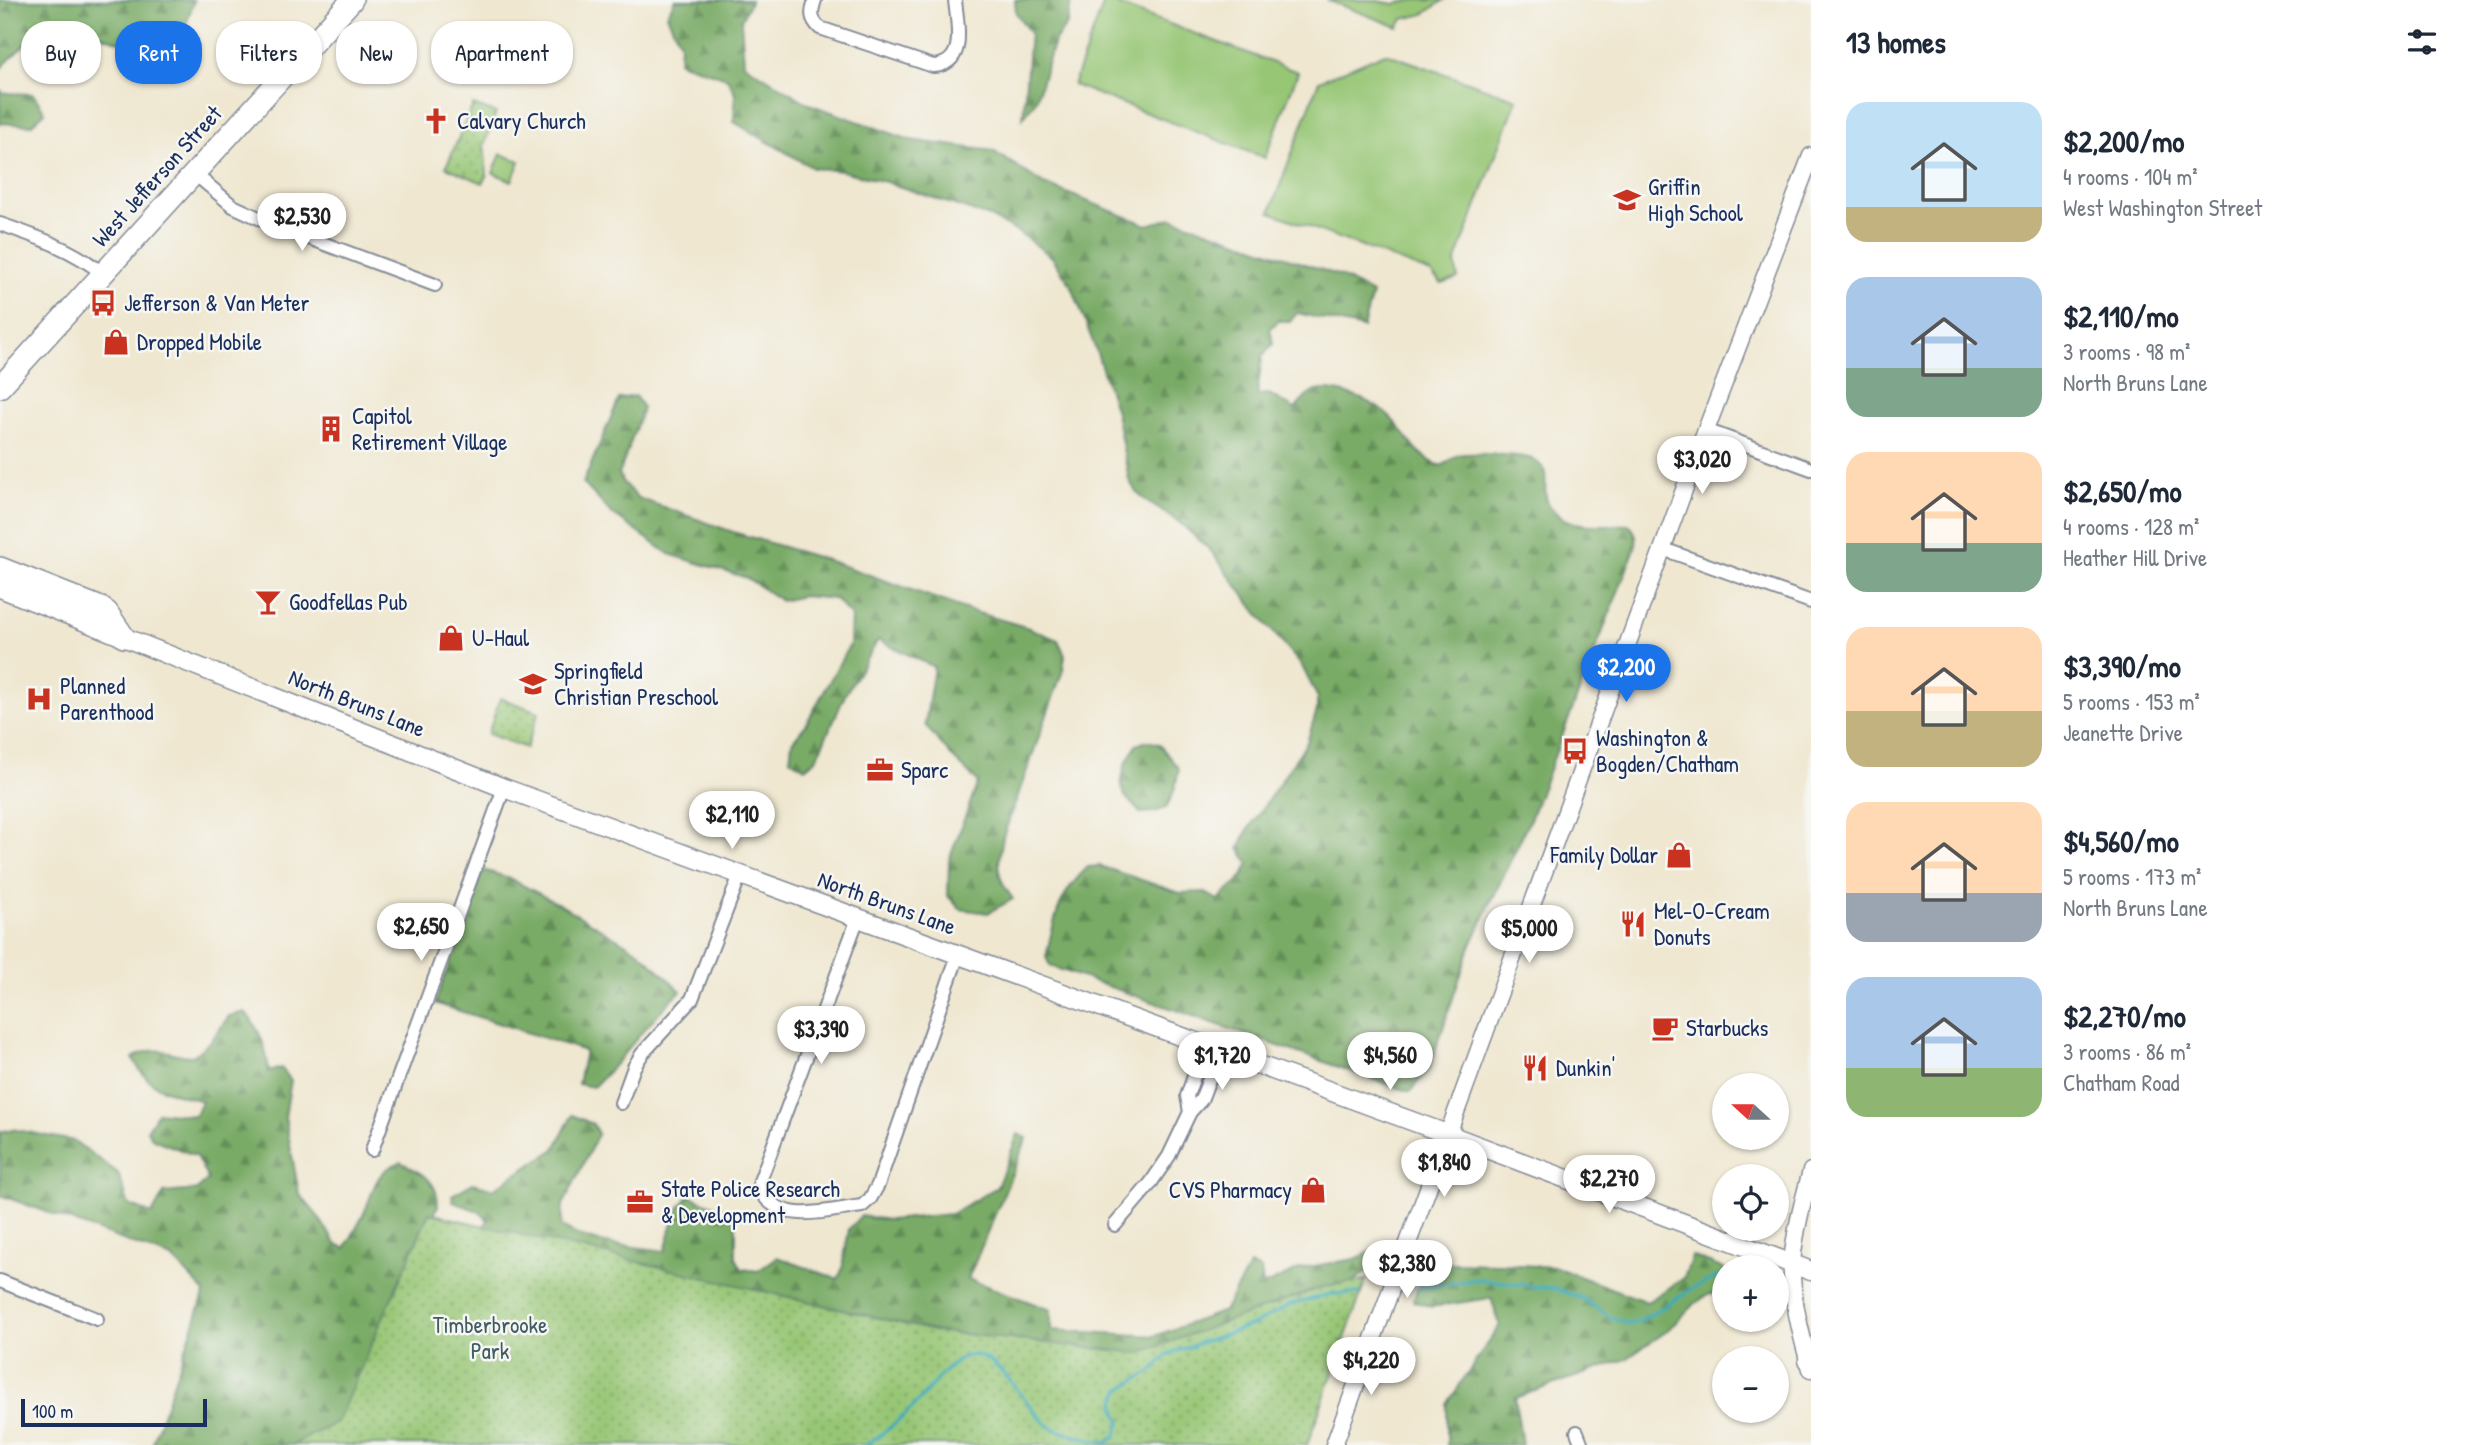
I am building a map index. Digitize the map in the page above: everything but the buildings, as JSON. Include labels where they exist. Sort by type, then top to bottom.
[{"type":"main road","name":"West Jefferson Street","points":[[0,387],[352,0]]},
{"type":"main road","points":[[0,568],[101,608],[107,612],[124,637]]},
{"type":"main road","name":"North Bruns Lane","points":[[0,588],[504,788],[1447,1134],[1811,1271]]},
{"type":"street","points":[[815,0],[812,16],[820,28],[933,66],[950,61],[958,46],[955,0]]},
{"type":"street","points":[[1334,1445],[1706,430],[1811,156]]},
{"type":"street","points":[[195,174],[233,206],[254,216],[435,285]]},
{"type":"street","points":[[0,224],[85,260],[103,274]]},
{"type":"street","points":[[1706,430],[1811,469]]},
{"type":"street","points":[[1663,549],[1811,602]]},
{"type":"street","points":[[372,1150],[504,788]]},
{"type":"street","points":[[621,1103],[642,1054],[692,999],[740,874]]},
{"type":"street","points":[[858,918],[760,1181],[761,1192],[766,1200],[776,1208],[792,1214],[862,1206],[870,1199],[878,1185],[958,955]]},
{"type":"street","points":[[1115,1225],[1162,1168],[1190,1112],[1201,1100],[1212,1048]]},
{"type":"street","points":[[1810,1361],[1797,1312],[1792,1264],[1801,1207],[1811,1171]]},
{"type":"street","points":[[0,1280],[97,1319]]},
{"type":"green space","points":[[0,0],[194,0],[187,21],[115,21],[115,40],[101,36],[101,21],[21,21],[21,48],[0,69]]},
{"type":"green space","points":[[675,0],[751,0],[741,20],[744,64],[809,104],[910,140],[993,151],[1044,184],[1147,225],[1172,218],[1340,276],[1372,294],[1363,328],[1297,313],[1290,321],[1279,321],[1270,328],[1273,344],[1262,357],[1257,395],[1269,394],[1295,409],[1317,391],[1348,394],[1384,412],[1420,453],[1439,465],[1464,454],[1508,455],[1532,459],[1544,471],[1547,499],[1560,516],[1581,524],[1629,525],[1633,530],[1636,535],[1635,549],[1530,819],[1470,947],[1430,1067],[1410,1092],[1050,966],[1046,957],[1059,908],[1070,888],[1088,867],[1100,866],[1180,893],[1204,892],[1218,900],[1243,876],[1249,863],[1239,849],[1246,833],[1307,742],[1317,710],[1317,696],[1302,666],[1257,613],[1211,551],[1180,523],[1136,492],[1129,480],[1116,412],[1097,353],[1072,287],[1052,257],[1018,232],[990,217],[886,182],[842,171],[813,168],[734,122],[735,93],[727,78],[679,62],[680,43],[667,15]]},
{"type":"green space","points":[[1015,0],[1071,0],[1068,23],[1054,42],[1036,100],[1023,118],[1030,33],[1016,13]]},
{"type":"green space","points":[[1105,0],[1298,72],[1265,158],[1073,85]]},
{"type":"green space","points":[[1327,0],[1372,0],[1394,4],[1414,0],[1444,0],[1424,14],[1403,19],[1398,27]]},
{"type":"green space","points":[[1385,53],[1517,99],[1455,263],[1458,278],[1442,284],[1431,273],[1270,212],[1319,81]]},
{"type":"green space","points":[[0,89],[3,93],[33,94],[45,112],[31,125],[0,123]]},
{"type":"green space","points":[[473,105],[496,113],[484,145],[487,174],[483,183],[446,167]]},
{"type":"green space","points":[[501,154],[520,161],[512,181],[493,173]]},
{"type":"green space","points":[[635,396],[643,408],[619,474],[623,483],[638,498],[1058,640],[1065,655],[1063,670],[1001,847],[1000,876],[1013,899],[988,913],[960,909],[948,896],[949,860],[978,782],[925,725],[934,667],[878,640],[846,693],[816,759],[805,768],[790,759],[792,742],[805,726],[850,644],[851,616],[835,599],[803,596],[781,601],[747,578],[669,554],[611,513],[583,483],[619,399]]},
{"type":"green space","points":[[500,698],[539,712],[526,748],[488,734]]},
{"type":"green space","points":[[1147,741],[1159,744],[1179,769],[1167,807],[1155,812],[1140,813],[1125,796],[1121,784],[1125,765],[1136,745]]},
{"type":"green space","points":[[483,870],[509,878],[559,904],[640,952],[681,991],[593,1087],[578,1084],[585,1051],[435,1003]]},
{"type":"green space","points":[[245,1012],[262,1040],[269,1072],[281,1068],[291,1080],[285,1117],[299,1194],[336,1244],[345,1248],[380,1176],[401,1162],[432,1183],[438,1206],[361,1383],[325,1445],[152,1445],[205,1292],[172,1258],[0,1195],[0,1132],[12,1129],[74,1141],[118,1173],[129,1205],[152,1214],[164,1193],[197,1190],[208,1179],[196,1156],[153,1139],[147,1130],[158,1112],[195,1116],[202,1101],[153,1084],[133,1058],[149,1051],[193,1056],[211,1041],[229,1016]]},
{"type":"green space","points":[[572,1115],[593,1124],[598,1134],[563,1205],[561,1226],[598,1242],[665,1251],[676,1212],[689,1196],[736,1214],[736,1258],[742,1269],[758,1271],[777,1257],[838,1279],[849,1229],[861,1216],[889,1220],[951,1214],[997,1187],[1018,1134],[1027,1138],[968,1279],[1051,1310],[1051,1330],[1155,1336],[1224,1311],[1250,1265],[1261,1270],[1263,1286],[1302,1268],[1355,1259],[1376,1250],[1373,1267],[1325,1303],[1156,1390],[479,1234],[488,1220],[479,1211],[453,1202],[452,1195],[473,1183],[493,1189],[555,1149]]},
{"type":"green space","name":"Timberbrooke Park","points":[[429,1213],[934,1331],[1139,1353],[1326,1286],[1366,1280],[1307,1445],[292,1445],[337,1422]]},
{"type":"green space","points":[[1692,1256],[1712,1264],[1712,1294],[1694,1304],[1667,1331],[1626,1359],[1515,1398],[1522,1445],[1447,1445],[1447,1404],[1500,1325],[1491,1298],[1431,1307],[1413,1301],[1425,1268],[1448,1263],[1555,1267],[1647,1302],[1684,1278]]},
{"type":"waterway","points":[[1417,1289],[1478,1279],[1554,1289],[1580,1297],[1610,1317],[1630,1324],[1641,1321],[1693,1288],[1712,1279]]},
{"type":"waterway","points":[[866,1445],[916,1404],[949,1367],[962,1358],[974,1355],[998,1367],[1049,1426],[1068,1434],[1106,1443],[1115,1437],[1121,1421],[1115,1401],[1121,1389],[1152,1371],[1168,1354],[1255,1324],[1290,1305],[1330,1294],[1359,1293]]},
{"type":"place","name":"Calvary Church","points":[[436,121]]},
{"type":"place","name":"Griffin High School","points":[[1627,200]]},
{"type":"place","name":"Jefferson & Van Meter","points":[[103,303]]},
{"type":"place","name":"Dropped Mobile","points":[[116,342]]},
{"type":"place","name":"Capitol Retirement Village","points":[[331,429]]},
{"type":"place","name":"Goodfellas Pub","points":[[268,602]]},
{"type":"place","name":"U-Haul","points":[[451,638]]},
{"type":"place","name":"Springfield Christian Preschool","points":[[533,684]]},
{"type":"place","name":"Planned Parenthood","points":[[39,699]]},
{"type":"place","name":"Washington & Bogden/Chatham","points":[[1575,751]]},
{"type":"place","name":"Sparc","points":[[880,770]]},
{"type":"place","name":"Family Dollar","points":[[1679,855]]},
{"type":"place","name":"Mel-O-Cream Donuts","points":[[1633,924]]},
{"type":"place","name":"Starbucks","points":[[1665,1028]]},
{"type":"place","name":"Dunkin'","points":[[1535,1068]]},
{"type":"place","name":"CVS Pharmacy","points":[[1313,1190]]},
{"type":"place","name":"State Police Research & Development","points":[[640,1202]]}]
